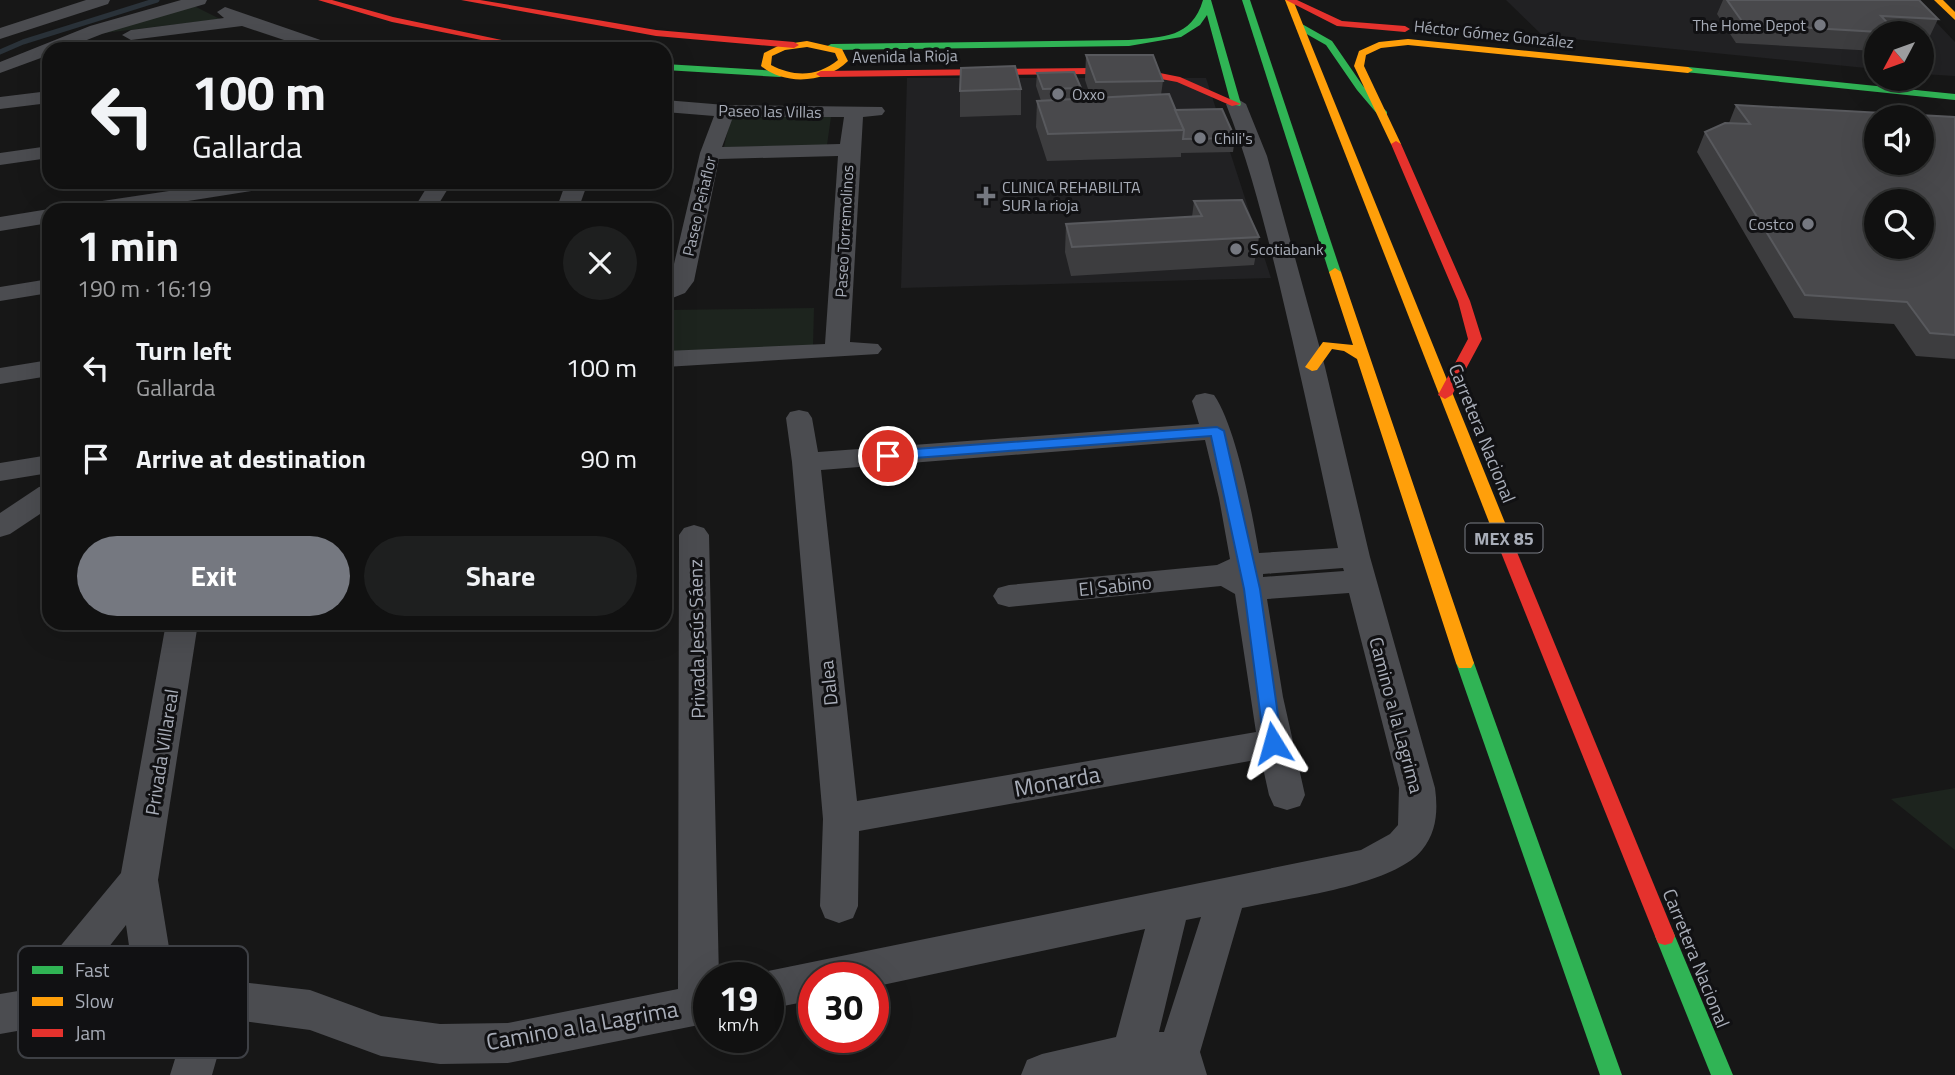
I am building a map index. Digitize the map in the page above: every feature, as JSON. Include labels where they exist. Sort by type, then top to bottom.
[{"type":"main road","points":[[321,0],[392,19],[505,42]]},
{"type":"main road","points":[[465,0],[656,33],[794,45]]},
{"type":"main road","points":[[1246,0],[1437,583],[1611,1075]]},
{"type":"main road","name":"Carretera Nacional","points":[[1290,0],[1445,395],[1722,1075]]},
{"type":"main road","name":"Héctor Gómez González","points":[[1290,0],[1334,22],[1359,27],[1454,32],[1864,74]]},
{"type":"main road","points":[[1938,0],[1955,16]]},
{"type":"main road","points":[[1207,1],[1236,104]]},
{"type":"main road","name":"Avenida la Rioja","points":[[794,45],[831,47],[1129,43],[1179,35],[1195,28],[1202,21],[1207,1]]},
{"type":"main road","points":[[1299,26],[1332,44],[1357,84],[1383,114]]},
{"type":"main road","name":"Héctor Gómez González","points":[[1445,395],[1475,339],[1464,301],[1383,114],[1359,66],[1359,58],[1369,49],[1379,45],[1408,42],[1955,97]]},
{"type":"main road","points":[[1088,43],[1093,71]]},
{"type":"main road","points":[[783,74],[766,66],[767,55],[794,45]]},
{"type":"main road","points":[[818,75],[832,71],[843,61],[843,56],[831,47]]},
{"type":"main road","points":[[672,68],[783,74]]},
{"type":"main road","name":"Avenida la Rioja","points":[[783,74],[1093,71],[1145,73],[1180,80],[1236,104]]},
{"type":"main road","points":[[1934,81],[1955,83]]},
{"type":"main road","points":[[1312,367],[1328,345],[1347,347],[1363,357]]},
{"type":"street","points":[[0,34],[102,0]]},
{"type":"street","points":[[65,42],[210,1],[243,21],[308,42]]},
{"type":"street","points":[[78,42],[243,21]]},
{"type":"street","points":[[0,68],[42,50]]},
{"type":"street","points":[[772,111],[783,74]]},
{"type":"street","points":[[804,111],[818,75]]},
{"type":"street","points":[[0,103],[42,98]]},
{"type":"street","name":"Camino a la Lagrima","points":[[889,965],[1366,865],[1390,855],[1408,840],[1418,827],[1421,811],[1418,788],[1358,569],[1312,367],[1260,166],[1236,104]]},
{"type":"street","name":"Paseo las Villas","points":[[672,107],[725,111],[864,111]]},
{"type":"street","name":"Paseo Peñaflor","points":[[672,290],[682,281],[710,153],[725,111]]},
{"type":"street","name":"Paseo Torremolinos","points":[[837,351],[849,150],[864,111]]},
{"type":"street","points":[[710,153],[849,150]]},
{"type":"street","points":[[0,159],[42,153]]},
{"type":"street","points":[[134,203],[225,189]]},
{"type":"street","points":[[0,224],[42,217]]},
{"type":"street","points":[[0,294],[42,287]]},
{"type":"street","points":[[672,359],[869,349]]},
{"type":"street","points":[[0,376],[42,369]]},
{"type":"street","points":[[1205,401],[1217,431],[1240,576],[1273,743],[1287,795]]},
{"type":"street","name":"Dalea","points":[[799,418],[806,462],[841,819],[839,906]]},
{"type":"street","points":[[806,462],[1217,431]]},
{"type":"street","points":[[0,472],[42,465]]},
{"type":"street","points":[[0,527],[42,499]]},
{"type":"street","name":"Privada Jesús Sáenz","points":[[694,535],[703,962]]},
{"type":"street","name":"El Sabino","points":[[1009,596],[1240,576],[1358,569]]},
{"type":"street","name":"Privada Villareal","points":[[149,946],[139,880],[181,630]]},
{"type":"street","name":"Monarda","points":[[841,819],[1273,743]]},
{"type":"street","name":"Privada Villareal","points":[[78,946],[139,880]]},
{"type":"street","points":[[1042,1075],[1133,1054],[1183,1063],[1227,894]]},
{"type":"street","points":[[1133,1054],[1170,906]]},
{"type":"street","name":"Camino a la Lagrima","points":[[248,1002],[310,1010],[381,1036],[440,1044],[508,1043],[693,1006]]},
{"type":"street","points":[[191,1075],[196,1058]]},
{"type":"shaded area","points":[[1506,0],[1915,0],[1955,42],[1955,76],[1934,75],[1934,21],[1864,21],[1864,68],[1543,36]]},
{"type":"shaded area","points":[[192,5],[220,19],[96,34]]},
{"type":"shaded area","points":[[907,78],[1206,78],[1271,278],[901,288]]},
{"type":"shaded area","points":[[731,117],[831,117],[827,145],[724,147]]},
{"type":"shaded area","points":[[814,308],[813,347],[672,353],[672,310]]},
{"type":"shaded area","points":[[1955,788],[1955,850],[1891,799]]},
{"type":"building","points":[[1727,0],[1919,0],[1938,19],[1881,16],[1886,21],[1864,21],[1864,31],[1744,24]]},
{"type":"building","points":[[1086,55],[1153,55],[1163,81],[1096,82]]},
{"type":"building","points":[[1015,66],[1021,89],[960,91],[961,68]]},
{"type":"building","points":[[1074,72],[1081,88],[1043,89],[1037,73]]},
{"type":"building","points":[[1169,94],[1184,130],[1048,134],[1037,101]]},
{"type":"building","name":"Costco","points":[[1736,105],[1864,112],[1864,175],[1934,175],[1934,116],[1955,117],[1955,335],[1930,333],[1907,302],[1805,295],[1705,132],[1725,123],[1750,124]]},
{"type":"building","points":[[1222,109],[1235,138],[1183,139],[1184,130],[1175,110]]},
{"type":"building","points":[[1242,200],[1259,237],[1072,247],[1066,224],[1202,216],[1194,201]]},
{"type":"waterway","points":[[0,52],[23,42],[157,0]]},
{"type":"traffic: fast","points":[[831,47],[1129,43],[1154,40],[1188,31],[1197,23],[1207,0]]},
{"type":"traffic: fast","points":[[1246,0],[1335,272]]},
{"type":"traffic: fast","points":[[1208,3],[1236,104]]},
{"type":"traffic: fast","points":[[1299,26],[1329,43],[1360,88],[1383,114]]},
{"type":"traffic: fast","points":[[672,67],[780,74]]},
{"type":"traffic: fast","points":[[1688,70],[1955,97]]},
{"type":"traffic: fast","points":[[1465,663],[1611,1075]]},
{"type":"traffic: fast","points":[[1665,936],[1722,1075]]},
{"type":"traffic: slow","points":[[1289,0],[1504,540]]},
{"type":"traffic: slow","points":[[1938,0],[1955,17]]},
{"type":"traffic: slow","points":[[1396,144],[1359,66],[1362,53],[1379,45],[1408,42],[1688,70]]},
{"type":"traffic: slow","points":[[807,44],[839,51],[843,61],[835,68],[806,77],[785,74],[766,66],[767,55],[783,47],[807,44]]},
{"type":"traffic: slow","points":[[1335,272],[1465,663]]},
{"type":"traffic: slow","points":[[1312,367],[1328,345],[1347,347],[1363,357]]},
{"type":"traffic: jam","points":[[322,0],[392,19],[505,42]]},
{"type":"traffic: jam","points":[[465,0],[656,33],[794,45]]},
{"type":"traffic: jam","points":[[1290,0],[1340,24],[1405,29]]},
{"type":"traffic: jam","points":[[821,74],[1093,71],[1145,73],[1180,80],[1236,104]]},
{"type":"traffic: jam","points":[[1396,144],[1464,301],[1475,339],[1445,395]]},
{"type":"traffic: jam","points":[[1504,540],[1665,936]]},
{"type":"place","name":"The Home Depot","points":[[1820,25]]},
{"type":"place","name":"Oxxo","points":[[1058,94]]},
{"type":"place","name":"Chili's","points":[[1200,138]]},
{"type":"place","name":"CLINICA REHABILITA SUR la rioja","points":[[986,196]]},
{"type":"place","name":"Costco","points":[[1808,224]]},
{"type":"place","name":"Scotiabank","points":[[1236,249]]},
{"type":"route","points":[[888,456],[1217,431],[1252,589],[1273,743]]}]
